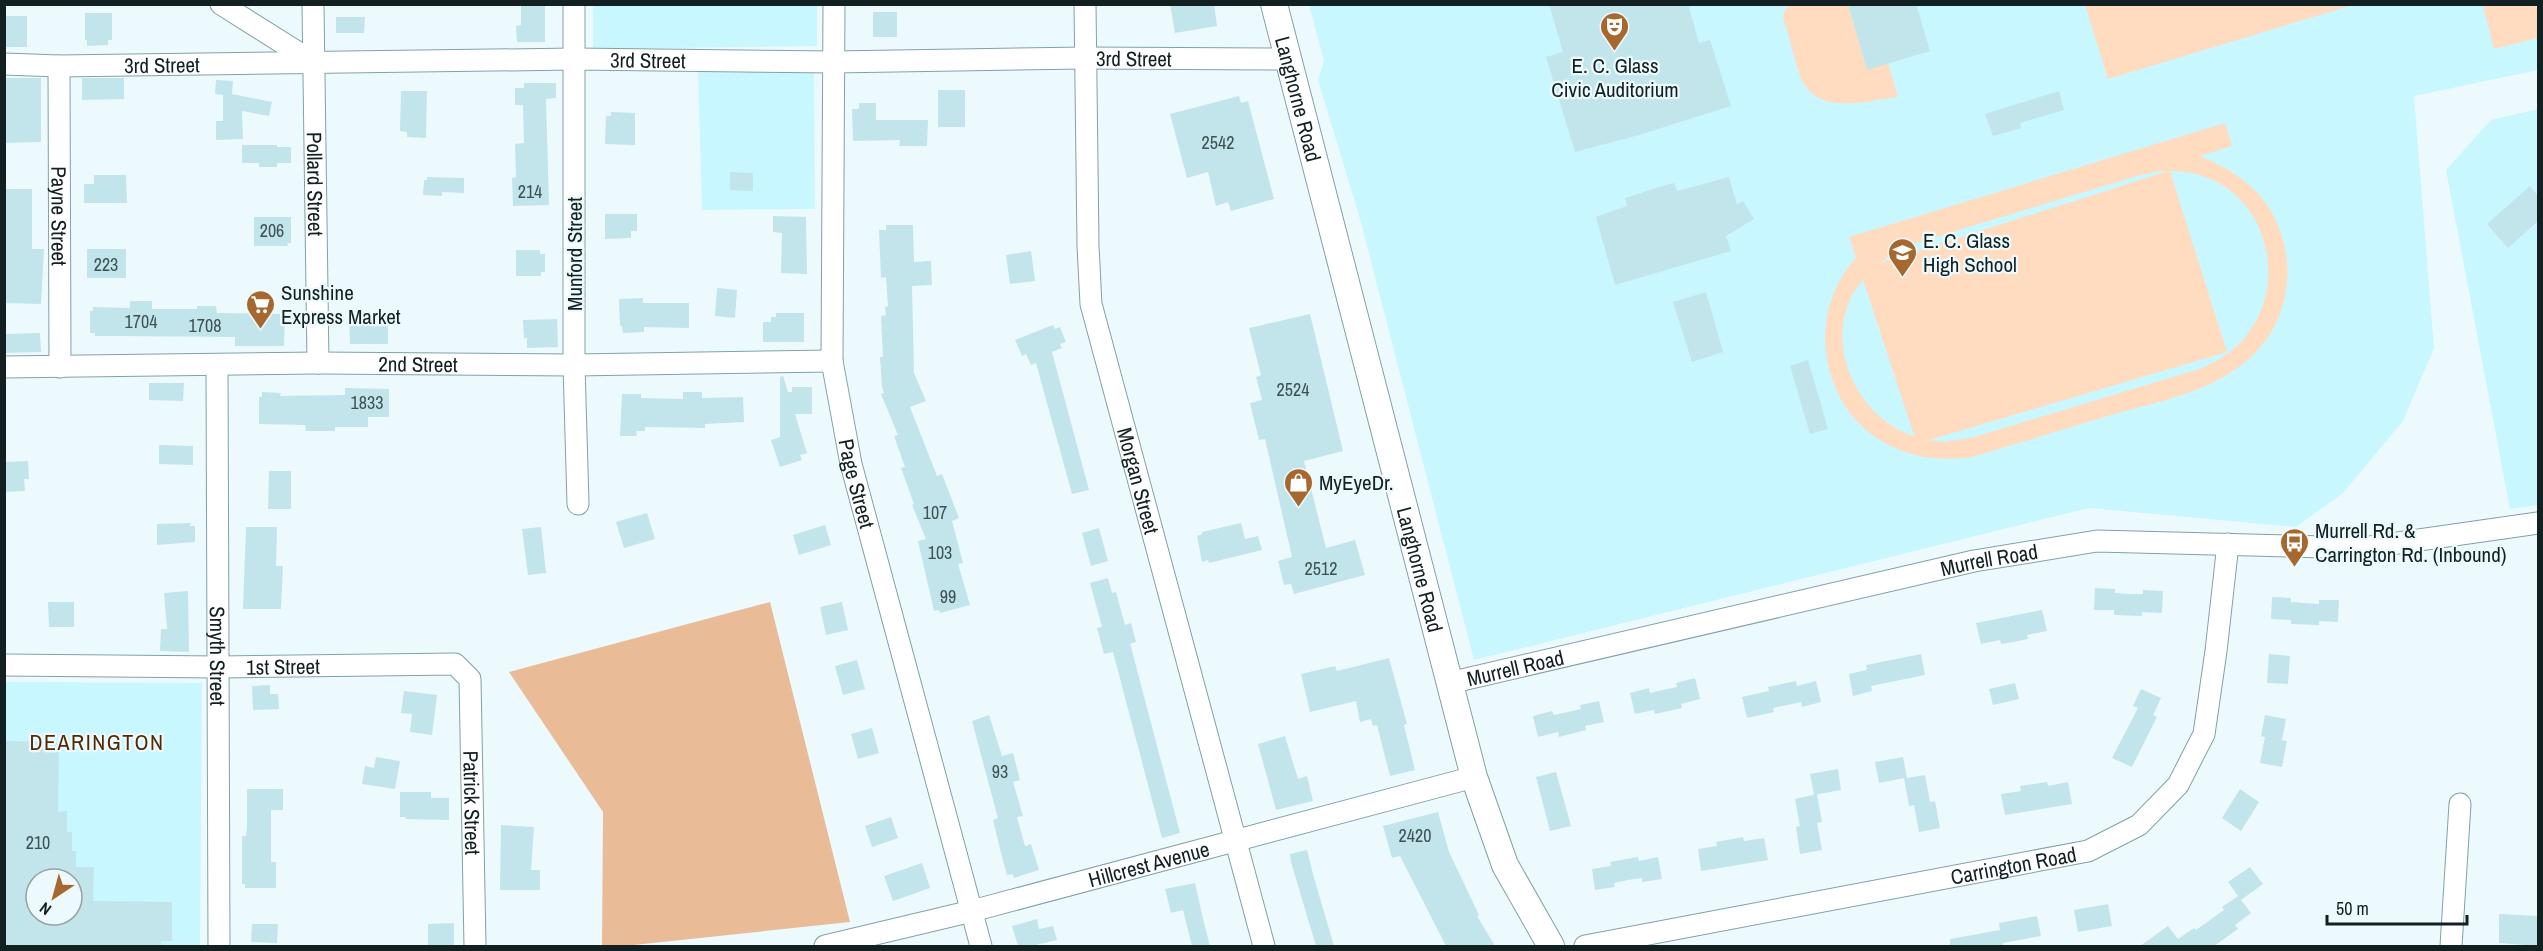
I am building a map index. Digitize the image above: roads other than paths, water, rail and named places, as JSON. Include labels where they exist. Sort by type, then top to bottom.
[{"type":"main road","name":"Langhorne Road","points":[[1274,4],[1474,777],[1505,865],[1551,946]]},
{"type":"street","points":[[221,4],[313,62]]},
{"type":"street","name":"Pollard Street","points":[[314,4],[318,363]]},
{"type":"street","name":"Munford Street","points":[[574,4],[574,365],[578,504]]},
{"type":"street","name":"Page Street","points":[[834,4],[832,361],[851,464],[981,946]]},
{"type":"street","name":"Morgan Street","points":[[1085,4],[1090,304],[1264,946]]},
{"type":"street","name":"3rd Street","points":[[4,64],[59,66],[574,58],[834,62],[1085,58],[1289,59]]},
{"type":"street","name":"Payne Street","points":[[59,66],[60,366]]},
{"type":"street","name":"2nd Street","points":[[4,367],[318,363],[574,365],[832,361]]},
{"type":"street","name":"Smyth Street","points":[[217,365],[219,946]]},
{"type":"street","name":"Murrell Road","points":[[1449,683],[1974,561],[2097,541],[2363,548],[2538,523]]},
{"type":"street","name":"Carrington Road","points":[[1585,946],[2088,851],[2139,825],[2178,786],[2204,734],[2228,544]]},
{"type":"street","name":"1st Street","points":[[4,665],[219,667],[455,664]]},
{"type":"street","name":"Patrick Street","points":[[455,664],[470,679],[475,946]]},
{"type":"street","name":"Hillcrest Avenue","points":[[825,946],[972,911],[1474,777]]},
{"type":"street","points":[[2451,946],[2460,804]]},
{"type":"place","name":"E. C. Glass Civic Auditorium","points":[[1615,52]]},
{"type":"place","name":"E. C. Glass High School","points":[[1902,278]]},
{"type":"place","name":"Sunshine Express Market","points":[[260,330]]},
{"type":"place","name":"MyEyeDr.","points":[[1298,508]]},
{"type":"place","name":"Murrell Rd. & Carrington Rd. (Inbound)","points":[[2294,568]]},
{"type":"district","name":"DEARINGTON","points":[[97,742]]}]
